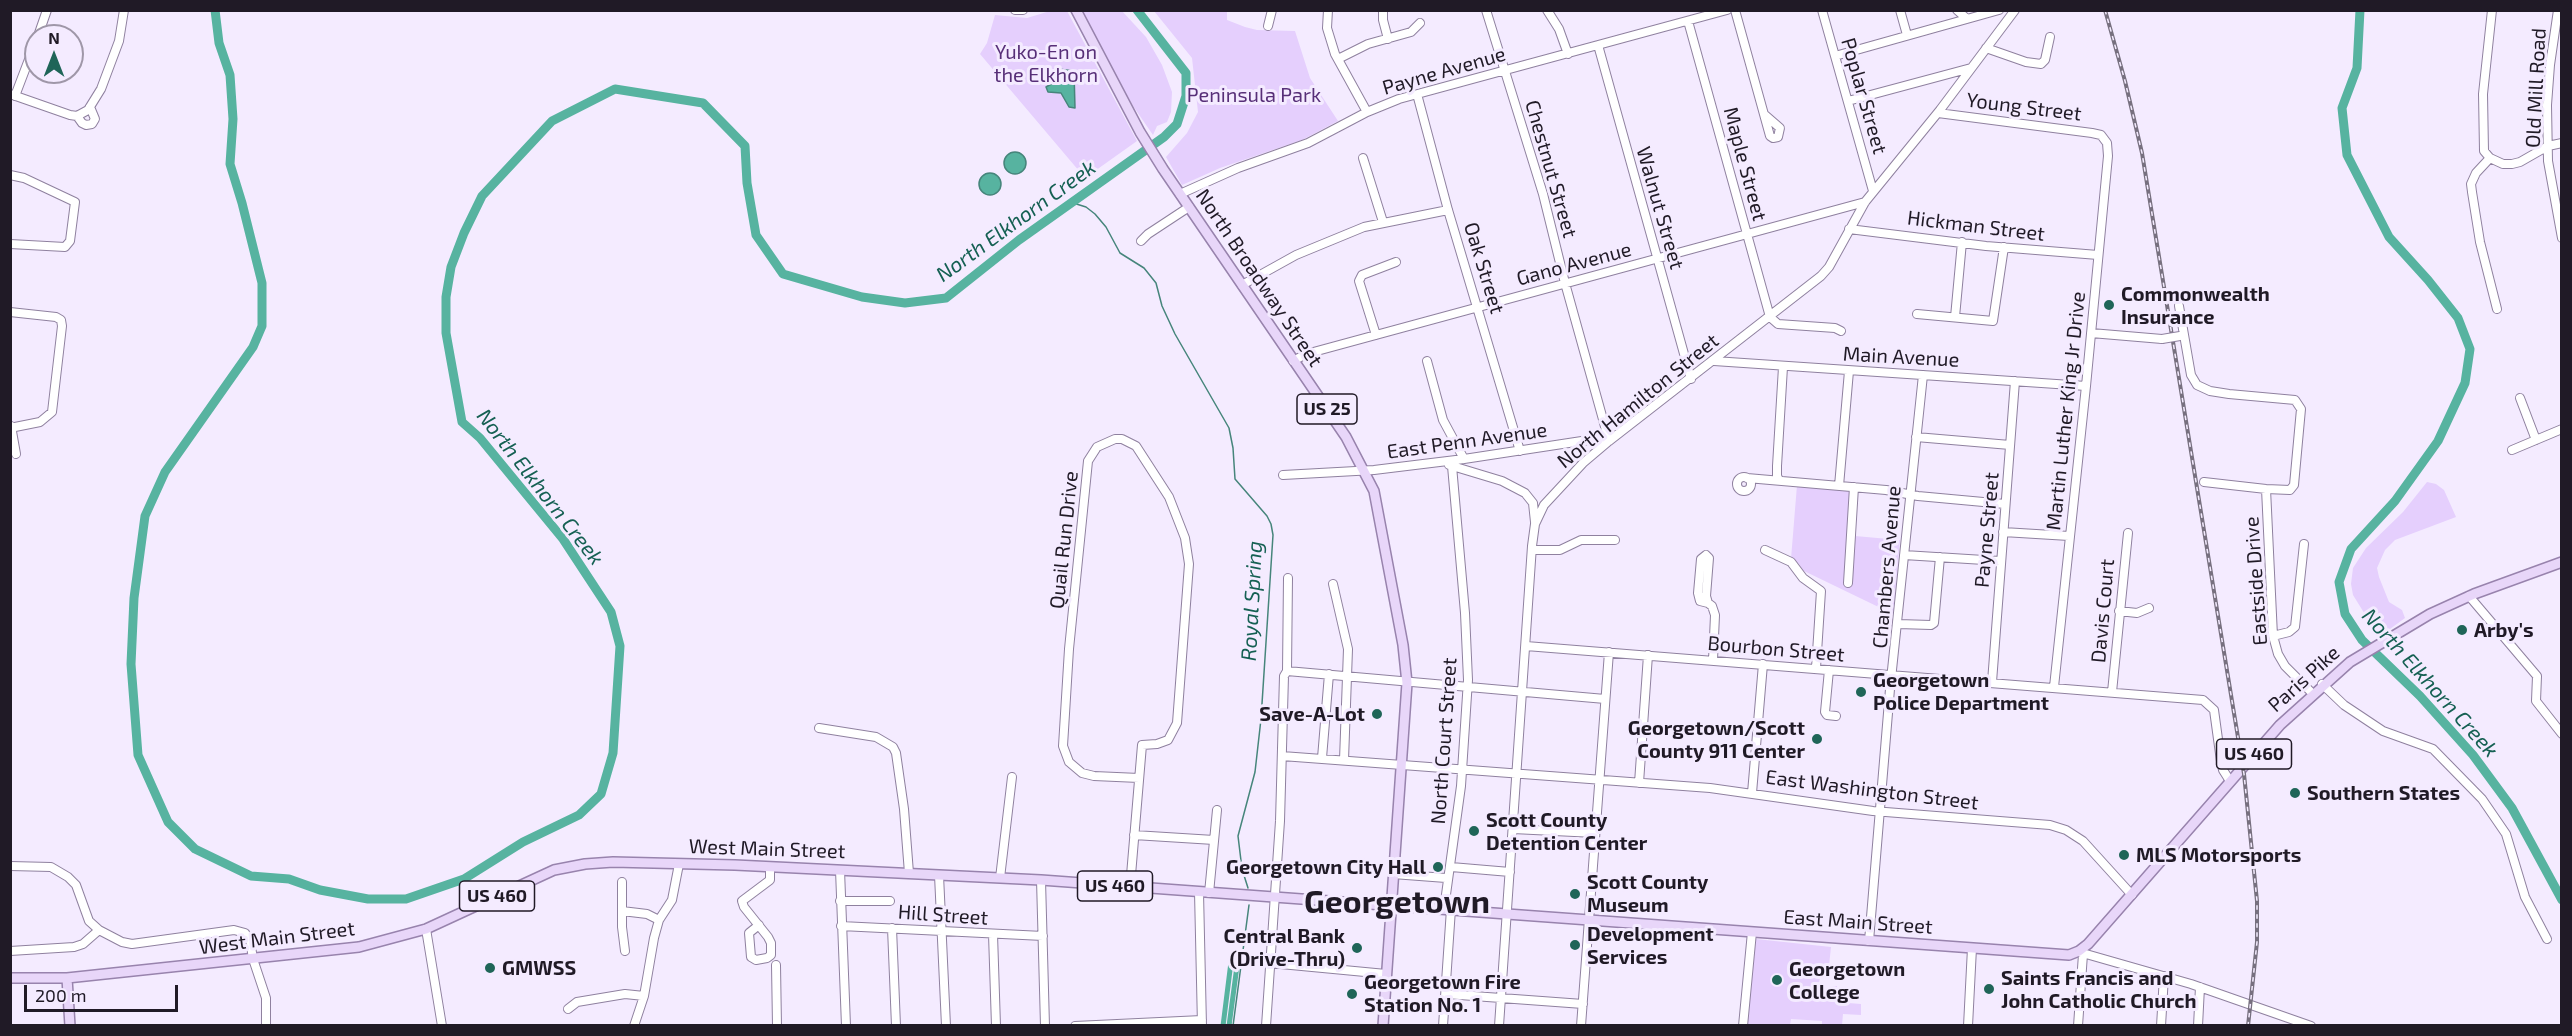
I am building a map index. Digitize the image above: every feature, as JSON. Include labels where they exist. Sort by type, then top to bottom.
[{"type":"main road","name":"North Broadway Street","points":[[1076,10],[1140,132],[1366,470],[1379,509],[1404,648],[1407,680],[1401,764]]},
{"type":"main road","name":"Paris Pike","points":[[2081,953],[2280,725],[2322,684],[2360,654],[2430,614],[2469,596],[2562,562]]},
{"type":"main road","name":"US 25","points":[[1383,1026],[1401,764]]},
{"type":"main road","name":"West Main Street","points":[[67,978],[359,947],[426,929],[531,880],[563,868],[606,862],[1041,880],[1391,905]]},
{"type":"main road","name":"East Main Street","points":[[1391,905],[2059,955],[2081,953]]},
{"type":"main road","name":"US 460","points":[[10,978],[67,978]]},
{"type":"main road","points":[[67,978],[70,1026]]},
{"type":"street","points":[[77,116],[90,107],[101,89],[119,41],[124,10]]},
{"type":"street","points":[[1015,10],[1023,10]]},
{"type":"street","points":[[1268,26],[1272,10]]},
{"type":"street","points":[[1328,10],[1327,28],[1338,59],[1367,112]]},
{"type":"street","points":[[1383,10],[1388,39]]},
{"type":"street","name":"Chestnut Street","points":[[1486,10],[1540,183],[1565,283],[1609,439]]},
{"type":"street","points":[[1547,10],[1559,29],[1568,54]]},
{"type":"street","name":"Payne Avenue","points":[[1180,194],[1238,168],[1308,143],[1367,112],[1417,94],[1727,10]]},
{"type":"street","points":[[1736,10],[1765,115]]},
{"type":"street","name":"Poplar Street","points":[[1822,10],[1873,191]]},
{"type":"street","points":[[1900,10],[1907,35]]},
{"type":"street","points":[[1957,10],[1966,18]]},
{"type":"street","points":[[1835,56],[1999,10]]},
{"type":"street","points":[[2492,10],[2483,104],[2484,151],[2490,158],[2503,164],[2512,164],[2548,146],[2562,143]]},
{"type":"street","name":"Old Mill Road","points":[[2558,10],[2550,65],[2548,146],[2555,206],[2562,238]]},
{"type":"street","name":"North Hamilton Street","points":[[1499,1026],[1532,550],[1535,524],[1544,505],[1609,439],[1691,379],[1826,271],[1865,202],[1938,113],[2011,12]]},
{"type":"street","name":"Maple Street","points":[[1688,21],[1770,316]]},
{"type":"street","points":[[1338,59],[1368,44],[1411,32],[1420,23]]},
{"type":"street","points":[[1986,48],[2026,62],[2041,64],[2045,60],[2050,37]]},
{"type":"street","name":"Walnut Street","points":[[1598,45],[1691,379]]},
{"type":"street","points":[[1848,101],[1971,68]]},
{"type":"street","points":[[24,69],[13,95],[61,113],[77,116],[86,125],[92,124],[95,119],[90,107]]},
{"type":"street","name":"Oak Street","points":[[1417,94],[1448,210],[1520,451]]},
{"type":"street","name":"Young Street","points":[[1938,113],[2092,133],[2104,138]]},
{"type":"street","name":"Martin Luther King Jr Drive","points":[[2054,687],[2108,156],[2104,138]]},
{"type":"street","points":[[1363,158],[1383,222]]},
{"type":"street","points":[[2490,158],[2476,173],[2472,192],[2480,242],[2497,309]]},
{"type":"street","points":[[10,175],[24,178],[75,202],[70,241],[65,247],[10,244]]},
{"type":"street","name":"Gano Avenue","points":[[1293,361],[1306,354],[1865,202]]},
{"type":"street","points":[[1141,241],[1189,207]]},
{"type":"street","points":[[1242,285],[1296,255],[1383,222],[1411,219],[1448,210]]},
{"type":"street","name":"Hickman Street","points":[[1849,228],[2004,247],[2098,255]]},
{"type":"street","points":[[1955,317],[1962,242]]},
{"type":"street","points":[[1917,314],[1993,321],[2004,247]]},
{"type":"street","points":[[1376,335],[1359,281],[1362,275],[1396,262]]},
{"type":"street","points":[[2179,306],[2182,336],[2194,382],[2201,388],[2210,392],[2295,400],[2300,404],[2302,420],[2293,488],[2288,490],[2266,489],[2204,482]]},
{"type":"street","points":[[10,312],[56,317],[62,326],[52,412],[40,422],[11,427],[16,454]]},
{"type":"street","points":[[1770,316],[1778,324],[1835,328],[1841,331]]},
{"type":"street","points":[[2091,333],[2162,339],[2182,336]]},
{"type":"street","points":[[1427,361],[1443,420],[1464,459]]},
{"type":"street","name":"Main Avenue","points":[[1714,361],[2086,386]]},
{"type":"street","points":[[1779,480],[1777,466],[1784,367]]},
{"type":"street","points":[[1839,486],[1849,371]]},
{"type":"street","name":"Chambers Avenue","points":[[1869,941],[1904,555],[1923,375]]},
{"type":"street","name":"Payne Street","points":[[1992,682],[2015,381]]},
{"type":"street","points":[[2520,398],[2536,440]]},
{"type":"street","points":[[2512,450],[2562,429]]},
{"type":"street","points":[[1916,437],[2010,445]]},
{"type":"street","name":"Quail Run Drive","points":[[1115,439],[1122,439],[1136,446],[1169,497],[1185,538],[1189,564],[1177,723],[1168,740],[1157,744],[1142,745],[1139,778],[1094,776],[1082,772],[1069,762],[1063,746],[1069,649],[1088,461],[1097,447],[1115,439]]},
{"type":"street","name":"East Penn Avenue","points":[[1283,475],[1442,462],[1609,439]]},
{"type":"street","points":[[1442,462],[1502,481],[1544,505]]},
{"type":"street","name":"North Court Street","points":[[1443,1026],[1446,994],[1446,878],[1451,867],[1468,686],[1465,613],[1452,466]]},
{"type":"street","points":[[1747,478],[2005,504]]},
{"type":"street","points":[[1848,583],[1854,487]]},
{"type":"street","name":"Eastside Drive","points":[[2266,489],[2273,636],[2278,654],[2286,666],[2313,693]]},
{"type":"street","points":[[1530,498],[1535,524]]},
{"type":"street","points":[[2003,532],[2069,536]]},
{"type":"street","name":"Davis Court","points":[[2112,692],[2128,532]]},
{"type":"street","points":[[1532,550],[1560,550],[1581,540],[1615,540]]},
{"type":"street","points":[[2273,636],[2289,632],[2295,627],[2304,544]]},
{"type":"street","points":[[1765,549],[1791,562],[1803,578],[1821,591],[1816,668]]},
{"type":"street","points":[[1708,603],[1706,596],[1709,558],[1706,555],[1701,559],[1698,593],[1700,601],[1712,606],[1715,615],[1713,660]]},
{"type":"street","points":[[1904,555],[2000,561]]},
{"type":"street","points":[[1898,624],[1931,625],[1934,623],[1940,557]]},
{"type":"street","points":[[1266,1026],[1275,898],[1284,676],[1287,671],[1288,578]]},
{"type":"street","points":[[1333,584],[1348,649],[1344,760]]},
{"type":"street","points":[[2469,596],[2537,676],[2536,701],[2562,735]]},
{"type":"street","points":[[2119,611],[2137,613],[2149,608]]},
{"type":"street","name":"Bourbon Street","points":[[1526,646],[2203,700],[2214,710],[2223,770],[2230,781]]},
{"type":"street","points":[[1581,1026],[1609,652]]},
{"type":"street","points":[[1639,783],[1648,655]]},
{"type":"street","points":[[1752,793],[1763,664]]},
{"type":"street","points":[[1828,670],[1825,712],[1827,715],[1836,716]]},
{"type":"street","points":[[1287,671],[1605,699]]},
{"type":"street","points":[[1322,758],[1329,674]]},
{"type":"street","points":[[2322,684],[2344,705],[2383,731],[2433,749],[2482,799],[2506,834],[2525,897],[2547,939]]},
{"type":"street","points":[[819,729],[876,737],[893,747],[896,753],[904,809],[909,873]]},
{"type":"street","name":"East Washington Street","points":[[1282,756],[1599,779],[1752,793],[1880,811],[2058,827],[2083,841],[2132,895]]},
{"type":"street","points":[[1000,878],[1012,777]]},
{"type":"street","points":[[1130,887],[1139,778]]},
{"type":"street","points":[[1075,1026],[1202,1023],[1204,893],[1217,810]]},
{"type":"street","points":[[1513,829],[1595,833]]},
{"type":"street","points":[[1134,835],[1214,840]]},
{"type":"street","points":[[634,1026],[645,996],[659,920],[672,900],[679,864]]},
{"type":"street","points":[[10,866],[51,867],[68,877],[76,885],[89,921],[111,938],[132,944],[234,930],[245,933],[250,940],[252,959],[266,998],[266,1026]]},
{"type":"street","points":[[1451,867],[1509,872]]},
{"type":"street","points":[[759,925],[744,907],[742,901],[770,880],[770,868]]},
{"type":"street","points":[[840,870],[846,1026]]},
{"type":"street","points":[[1393,874],[1446,878]]},
{"type":"street","points":[[939,875],[946,1026]]},
{"type":"street","points":[[1041,880],[1045,1026]]},
{"type":"street","points":[[622,882],[625,951]]},
{"type":"street","points":[[840,901],[890,901]]},
{"type":"street","points":[[622,911],[647,914],[659,920]]},
{"type":"street","name":"Hill Street","points":[[841,926],[1043,936]]},
{"type":"street","points":[[892,928],[896,1026]]},
{"type":"street","points":[[426,929],[442,1026]]},
{"type":"street","points":[[10,951],[74,947],[83,944],[99,930]]},
{"type":"street","points":[[1743,1026],[1752,932]]},
{"type":"street","points":[[993,934],[996,1026]]},
{"type":"street","points":[[1968,1026],[1972,948]]},
{"type":"street","points":[[2078,1026],[2081,953]]},
{"type":"street","name":"East Main Street","points":[[2081,953],[2200,987],[2312,1026]]},
{"type":"street","points":[[1270,963],[1386,974]]},
{"type":"street","points":[[776,965],[777,1026]]},
{"type":"street","points":[[2161,1026],[2164,976]]},
{"type":"street","points":[[2198,1026],[2200,987]]},
{"type":"street","points":[[568,1009],[577,1002],[625,994],[645,996]]},
{"type":"street","points":[[1446,994],[1583,1004]]},
{"type":"green space","name":"Yuko-En on the Elkhorn","points":[[1050,11],[1067,11],[1137,141],[1085,178],[980,54],[987,43],[995,15],[1027,18]]},
{"type":"green space","points":[[1080,11],[1122,11],[1146,37],[1162,65],[1172,92],[1171,112],[1167,122],[1157,126],[1153,135],[1133,106]]},
{"type":"green space","name":"Peninsula Park","points":[[1154,11],[1227,11],[1227,20],[1245,27],[1257,30],[1295,31],[1310,78],[1338,121],[1302,140],[1220,168],[1182,185],[1166,157],[1187,133],[1198,112],[1192,58]]},
{"type":"green space","points":[[2427,482],[2436,484],[2444,490],[2456,517],[2395,540],[2385,550],[2377,568],[2379,577],[2389,602],[2402,610],[2405,618],[2379,637],[2353,595],[2351,584],[2353,568],[2366,548],[2403,512]]},
{"type":"green space","points":[[1797,485],[1857,492],[1855,536],[1900,540],[1893,614],[1802,570],[1799,564],[1791,559]]},
{"type":"green space","points":[[1756,939],[1831,947],[1828,975],[1820,978],[1821,991],[1831,991],[1832,986],[1837,986],[1836,1002],[1861,1004],[1861,1015],[1843,1014],[1842,1025],[1822,1025],[1822,1021],[1791,1019],[1790,1025],[1747,1026]]},
{"type":"shaded area","points":[[1058,69],[1074,71],[1075,108],[1069,107],[1061,93],[1048,92],[1046,87],[1053,83]]},
{"type":"shaded area","points":[[1011,152],[1019,152],[1026,159],[1026,167],[1019,174],[1011,174],[1004,167],[1004,159]]},
{"type":"shaded area","points":[[986,173],[994,173],[1001,180],[1001,188],[994,195],[986,195],[979,188],[979,180]]},
{"type":"waterway","name":"North Elkhorn Creek","points":[[215,10],[219,43],[230,75],[233,119],[230,164],[262,283],[262,326],[253,347],[165,472],[145,516],[134,598],[131,664],[138,755],[168,822],[195,849],[251,876],[289,879],[320,890],[368,899],[406,899],[464,879],[523,842],[579,815],[601,794],[613,753],[620,646],[611,612],[563,539],[480,438],[462,422],[446,333],[446,297],[451,267],[482,196],[552,121],[615,89],[703,103],[745,146],[747,183],[756,235],[783,274],[862,297],[905,303],[946,298],[1019,240],[1164,137],[1177,124],[1186,96],[1186,73],[1137,10]]},
{"type":"waterway","name":"North Elkhorn Creek","points":[[2360,10],[2357,68],[2342,108],[2347,155],[2389,237],[2428,280],[2458,318],[2470,349],[2465,383],[2438,441],[2395,501],[2351,549],[2339,582],[2345,614],[2362,640],[2420,696],[2473,755],[2512,808],[2562,900]]},
{"type":"waterway","name":"Royal Spring","points":[[1070,202],[1086,207],[1095,214],[1106,227],[1120,253],[1144,268],[1156,283],[1162,306],[1175,334],[1229,428],[1235,479],[1267,516],[1271,524],[1273,535],[1261,719],[1255,772],[1238,836],[1242,869],[1248,888]]},
{"type":"waterway","name":"Royal Spring","points":[[1233,1026],[1249,905]]},
{"type":"waterway","name":"Royal Spring","points":[[1229,1026],[1237,966],[1241,961]]},
{"type":"waterway","points":[[1223,1026],[1231,962]]},
{"type":"railway","points":[[2105,10],[2142,153],[2244,774],[2257,901],[2257,942],[2248,1026]]},
{"type":"place","name":"Commonwealth Insurance","points":[[2109,305]]},
{"type":"place","name":"Arby's","points":[[2462,630]]},
{"type":"place","name":"Georgetown Police Department","points":[[1861,692]]},
{"type":"place","name":"Save-A-Lot","points":[[1377,714]]},
{"type":"place","name":"Georgetown/Scott County 911 Center","points":[[1817,739]]},
{"type":"place","name":"Southern States","points":[[2295,793]]},
{"type":"place","name":"Scott County Detention Center","points":[[1474,831]]},
{"type":"place","name":"MLS Motorsports","points":[[2124,855]]},
{"type":"place","name":"Georgetown City Hall","points":[[1438,867]]},
{"type":"place","name":"Scott County Museum","points":[[1575,894]]},
{"type":"place","name":"Development Services","points":[[1575,945]]},
{"type":"place","name":"Central Bank (Drive-Thru)","points":[[1357,948]]},
{"type":"place","name":"GMWSS","points":[[490,968]]},
{"type":"place","name":"Georgetown College","points":[[1777,980]]},
{"type":"place","name":"Saints Francis and John Catholic Church","points":[[1989,989]]},
{"type":"place","name":"Georgetown Fire Station No. 1","points":[[1352,994]]},
{"type":"district","name":"Georgetown","points":[[1397,902]]}]
